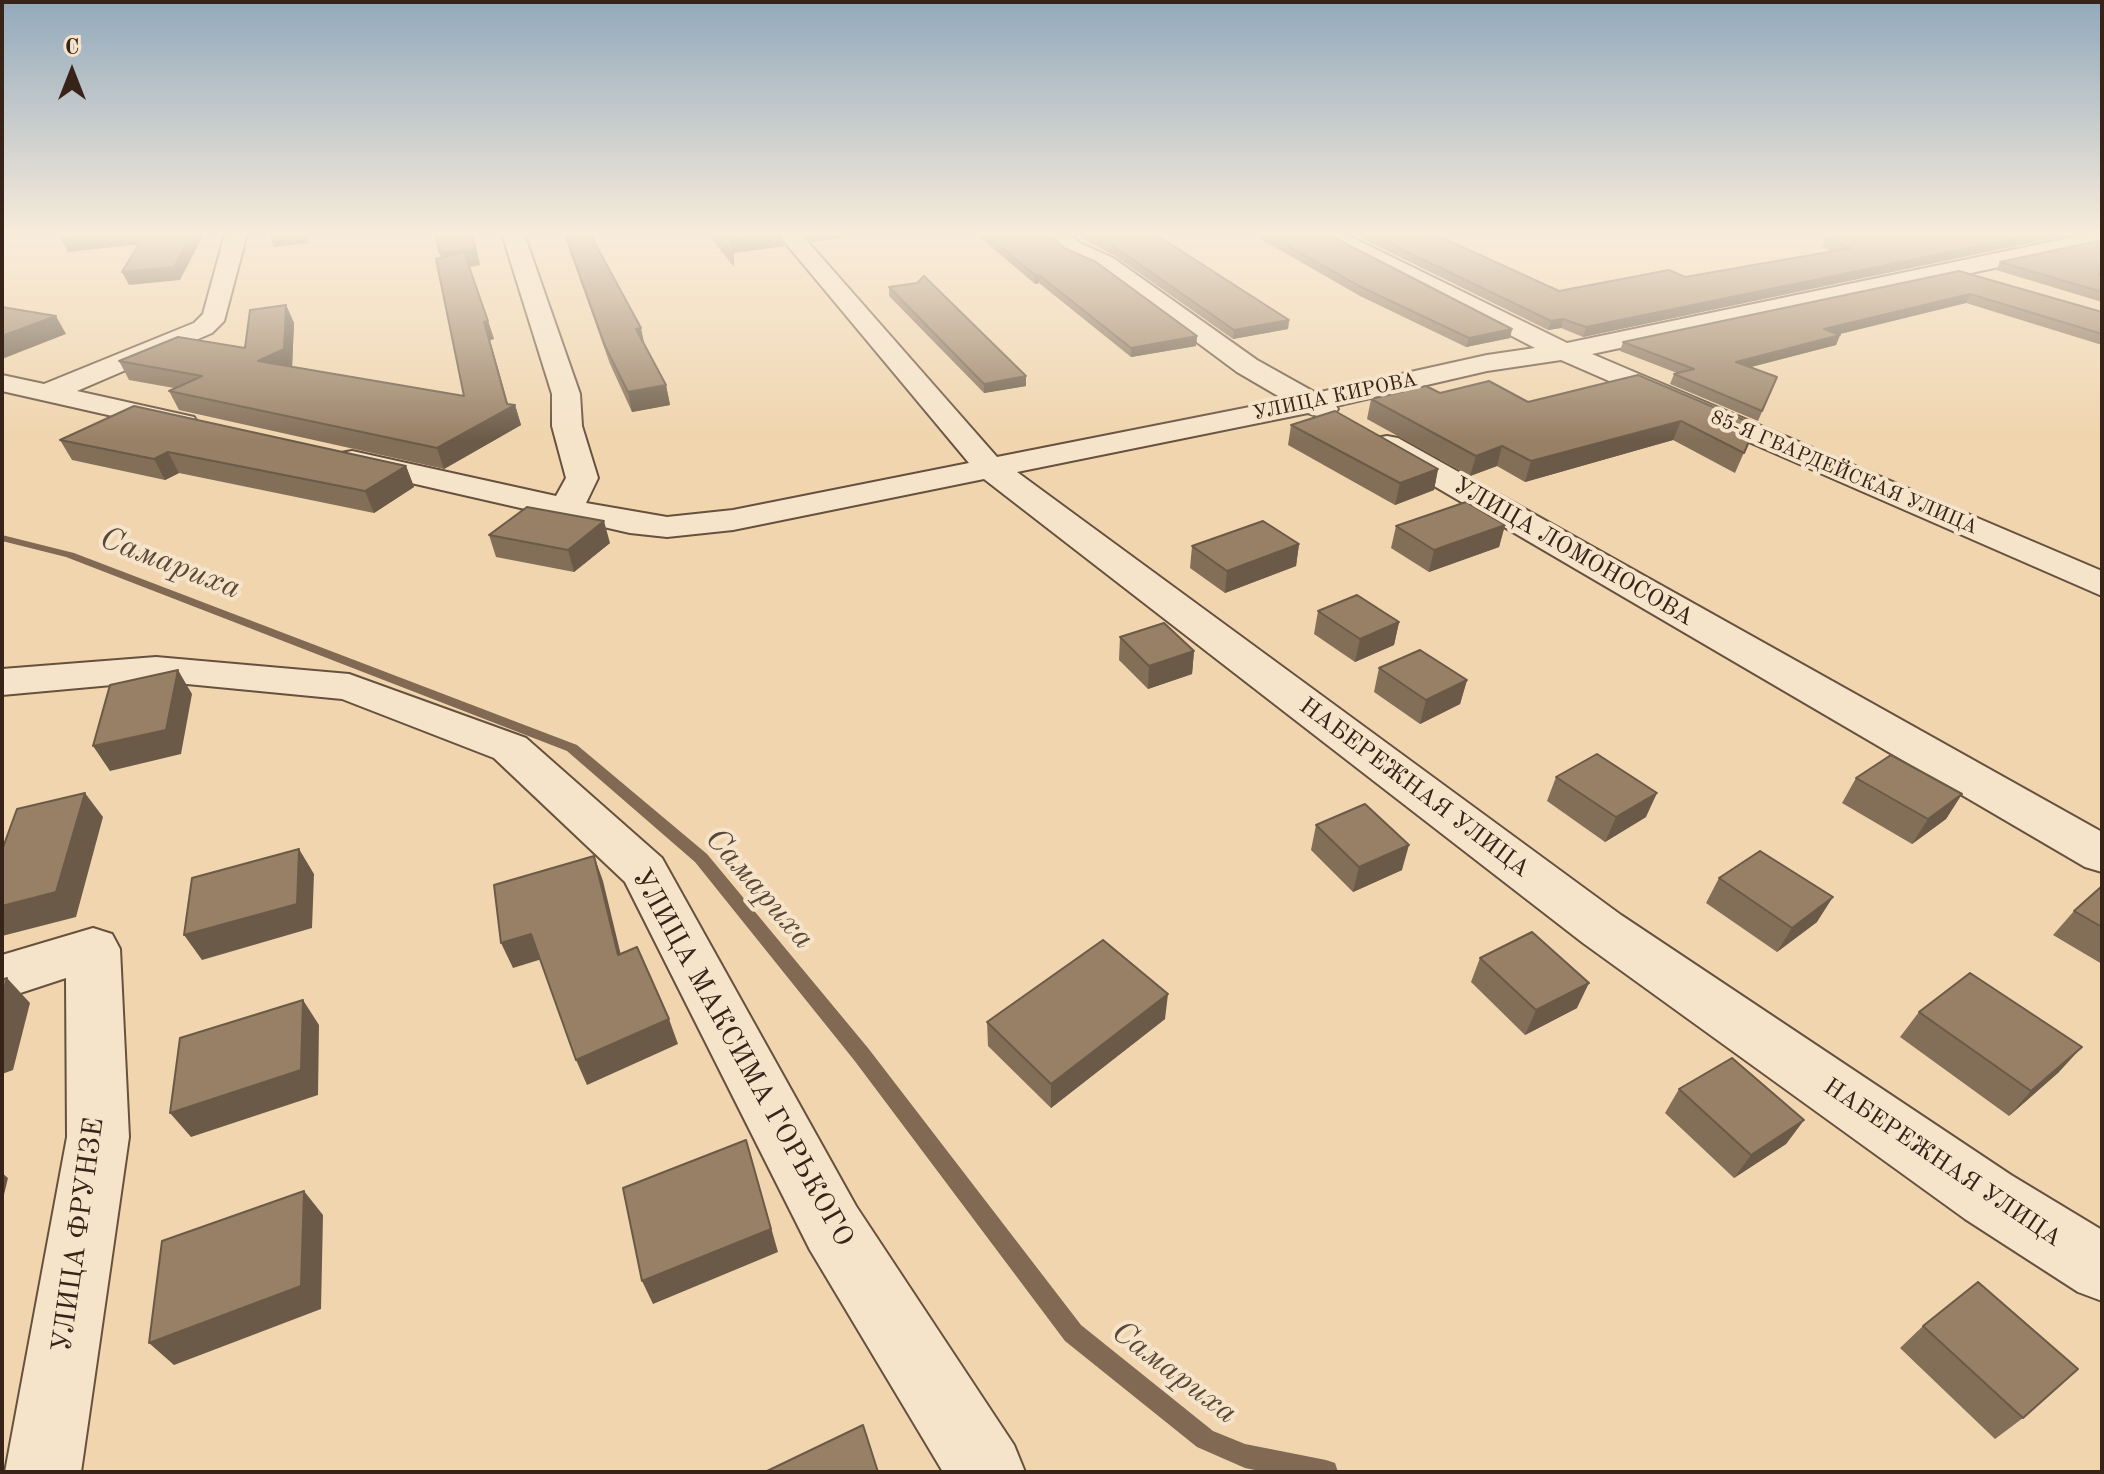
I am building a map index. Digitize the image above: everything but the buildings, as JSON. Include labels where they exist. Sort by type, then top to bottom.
[{"type":"street","points":[[47,393],[203,328],[215,316],[218,303]]},
{"type":"street","points":[[536,303],[566,394],[567,426],[582,478],[567,507]]},
{"type":"street","name":"НАБЕРЕЖНАЯ УЛИЦА","points":[[848,303],[989,467],[1602,929],[1975,1188],[2102,1268]]},
{"type":"street","name":"УЛИЦА ЛОМОНОСОВА","points":[[1160,303],[1247,366],[2102,854]]},
{"type":"street","name":"85-Я ГВАРДЕЙСКАЯ УЛИЦА","points":[[1465,303],[1564,352],[2102,585]]},
{"type":"street","name":"УЛИЦА КИРОВА","points":[[322,453],[630,523],[667,527],[733,520],[1312,403],[1487,363],[1564,352],[1800,303]]},
{"type":"street","points":[[2,383],[215,430]]},
{"type":"street","name":"УЛИЦА МАКСИМА ГОРЬКОГО","points":[[2,682],[156,669],[349,687],[510,748],[644,871],[833,1228],[987,1472]]},
{"type":"street","name":"УЛИЦА ФРУНЗЕ","points":[[2,977],[93,949],[98,1137],[43,1472]]},
{"type":"waterway","name":"Самариха","points":[[2,538],[70,555],[572,748],[701,858],[861,1054],[1073,1333],[1205,1439],[1245,1456],[1326,1472]]}]
